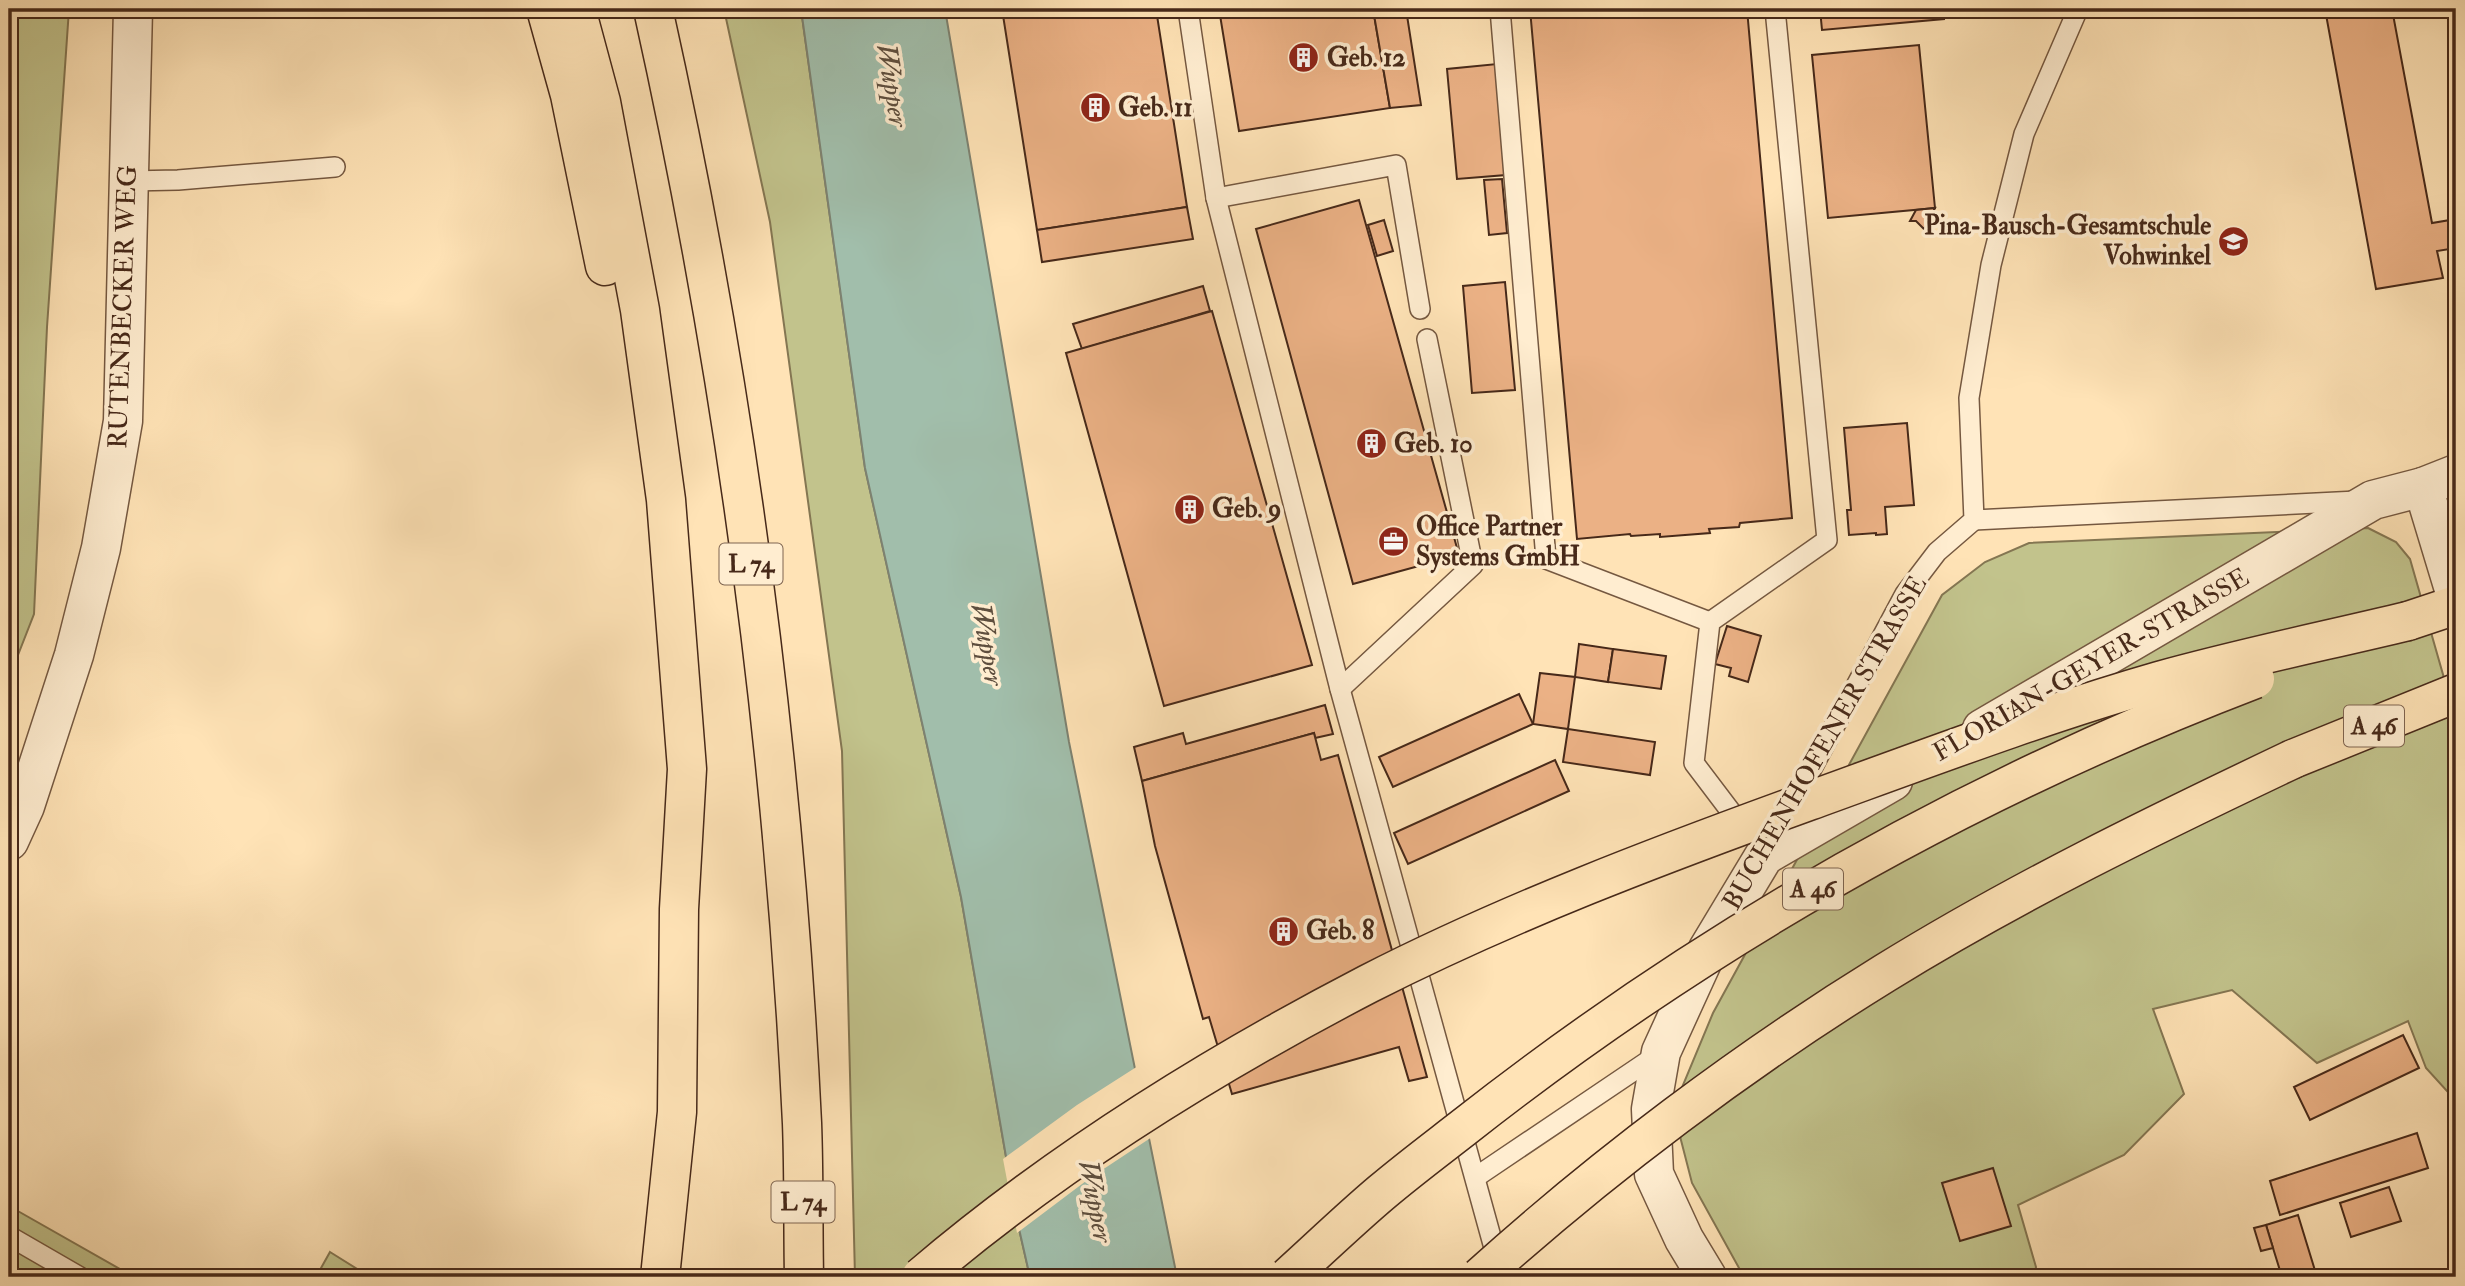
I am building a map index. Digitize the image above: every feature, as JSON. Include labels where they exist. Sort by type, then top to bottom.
[{"type":"highway","points":[[546,9],[570,95],[615,316],[640,492],[679,909]]},
{"type":"highway","points":[[576,9],[601,102],[635,284],[666,500],[687,769],[679,909],[677,1112],[660,1277]]},
{"type":"highway","name":"L 74","points":[[653,9],[675,108],[741,486],[770,720],[790,919],[802,1126],[804,1277]]},
{"type":"highway","name":"A 46","points":[[1288,1277],[1382,1192],[1567,1048],[1649,990],[1803,895],[1981,799],[2091,748],[2200,700],[2456,605]]},
{"type":"highway","points":[[921,1277],[1079,1154],[1213,1070],[1369,984],[1504,920],[1710,837],[1959,746],[2160,681],[2408,621]]},
{"type":"highway","name":"A 46","points":[[1480,1277],[1534,1229],[1647,1138],[1765,1053],[1885,973],[2011,900],[2150,827],[2293,759],[2456,693]]},
{"type":"street","name":"RUTENBECKER WEG","points":[[9,841],[25,806],[74,655],[101,548],[123,421],[133,9]]},
{"type":"street","name":"FLORIAN-GEYER-STRASSE","points":[[1765,856],[2373,500],[2440,480]]},
{"type":"street","points":[[2440,480],[2456,596]]},
{"type":"street","name":"BUCHENHOFENER STRASSE","points":[[1707,1277],[1684,1239],[1654,1174],[1651,1109],[1661,1052],[1708,948],[1765,856]]},
{"type":"lane","points":[[1188,9],[1216,198],[1339,689],[1502,1277]]},
{"type":"lane","points":[[1500,9],[1546,559],[1710,622]]},
{"type":"lane","points":[[1765,856],[1694,763],[1710,622],[1827,540],[1775,9]]},
{"type":"lane","points":[[2078,9],[2024,134],[1991,265],[1969,398],[1974,520],[2373,500]]},
{"type":"lane","points":[[1216,198],[1396,165],[1420,309]]},
{"type":"lane","points":[[129,181],[178,180],[335,167]]},
{"type":"lane","points":[[1339,689],[1473,565],[1427,339]]},
{"type":"lane","name":"BUCHENHOFENER STRASSE","points":[[1765,856],[1905,594],[1937,552],[1974,520]]},
{"type":"lane","points":[[1476,1177],[1661,1052]]},
{"type":"lane","points":[[9,1236],[80,1277]]},
{"type":"green space","points":[[9,9],[69,9],[47,327],[34,614],[9,678]]},
{"type":"green space","points":[[724,9],[801,9],[865,468],[961,897],[1017,1220],[1030,1277],[855,1277],[842,751],[770,222]]},
{"type":"green space","points":[[2368,528],[2396,542],[2410,559],[2456,720],[2456,1101],[2426,1068],[2408,1021],[2317,1063],[2232,990],[2153,1009],[2184,1094],[2124,1155],[2018,1205],[2036,1267],[2034,1277],[1744,1277],[1692,1183],[1673,1109],[1713,1013],[1942,595],[1985,562],[2029,543]]},
{"type":"green space","points":[[9,1206],[134,1277],[9,1277]]},
{"type":"green space","points":[[330,1252],[370,1277],[316,1277]]},
{"type":"water","name":"Wupper","points":[[801,9],[945,9],[1069,742],[1177,1277],[1030,1277],[1017,1220],[961,897],[865,468]]},
{"type":"pier","points":[[1138,1066],[1152,1137],[1090,1178],[1017,1233],[1003,1159],[1077,1105]]},
{"type":"building","name":"Geb. 11","points":[[1002,9],[1156,9],[1187,207],[1037,230]]},
{"type":"building","name":"Geb. 12","points":[[1219,9],[1373,9],[1390,108],[1239,131]]},
{"type":"building","points":[[1373,9],[1406,9],[1421,105],[1390,108]]},
{"type":"building","points":[[1530,9],[1747,9],[1792,518],[1740,523],[1739,527],[1709,529],[1710,533],[1660,537],[1660,534],[1630,534],[1577,539]]},
{"type":"building","points":[[1820,9],[1943,9],[1944,19],[1822,30]]},
{"type":"building","points":[[2325,9],[2392,9],[2432,223],[2456,219],[2456,248],[2437,251],[2443,278],[2376,289]]},
{"type":"building","points":[[1919,45],[1935,208],[1828,218],[1812,55]]},
{"type":"building","points":[[1497,64],[1506,175],[1457,179],[1447,69]]},
{"type":"building","points":[[1502,179],[1507,233],[1489,235],[1484,180]]},
{"type":"building","name":"Geb. 10","points":[[1359,200],[1459,555],[1353,584],[1256,229]]},
{"type":"building","points":[[1187,207],[1193,239],[1042,262],[1037,230]]},
{"type":"building","points":[[1935,208],[1924,229],[1916,221],[1910,221],[1916,210]]},
{"type":"building","points":[[1384,220],[1393,251],[1377,256],[1368,225]]},
{"type":"building","points":[[1505,282],[1515,390],[1472,393],[1463,286]]},
{"type":"building","points":[[1203,286],[1210,311],[1082,349],[1073,324]]},
{"type":"building","name":"Geb. 9","points":[[1212,311],[1312,665],[1164,706],[1066,353]]},
{"type":"building","points":[[1907,423],[1914,505],[1885,507],[1887,534],[1849,535],[1847,510],[1851,510],[1844,428]]},
{"type":"building","points":[[1727,626],[1761,636],[1748,682],[1729,676],[1731,668],[1715,664]]},
{"type":"building","points":[[1579,644],[1613,649],[1608,682],[1575,677]]},
{"type":"building","points":[[1613,649],[1666,656],[1661,689],[1608,682]]},
{"type":"building","points":[[1540,673],[1575,677],[1568,729],[1533,724]]},
{"type":"building","points":[[1519,694],[1533,724],[1393,787],[1379,757]]},
{"type":"building","points":[[1325,705],[1333,734],[1315,738],[1314,733],[1142,781],[1134,747],[1183,733],[1186,744]]},
{"type":"building","points":[[1568,729],[1655,742],[1650,775],[1563,762]]},
{"type":"building","name":"Geb. 8","points":[[1314,733],[1321,760],[1338,755],[1427,1077],[1409,1081],[1399,1047],[1232,1094],[1209,1017],[1203,1019],[1155,846],[1142,781]]},
{"type":"building","points":[[1555,760],[1569,791],[1408,864],[1394,833]]},
{"type":"building","points":[[2403,1035],[2419,1068],[2310,1120],[2294,1087]]},
{"type":"building","points":[[2417,1133],[2428,1168],[2280,1215],[2270,1181]]},
{"type":"building","points":[[1993,1168],[2011,1226],[1960,1241],[1942,1183]]},
{"type":"building","points":[[2389,1187],[2401,1221],[2351,1237],[2340,1203]]},
{"type":"building","points":[[2298,1215],[2317,1277],[2282,1277],[2273,1248],[2266,1225]]},
{"type":"building","points":[[2266,1225],[2273,1248],[2261,1251],[2254,1228]]},
{"type":"place","name":"Geb. 12","points":[[1304,58]]},
{"type":"place","name":"Geb. 11","points":[[1095,108]]},
{"type":"place","name":"Pina-Bausch-Gesamtschule Vohwinkel","points":[[2234,241]]},
{"type":"place","name":"Geb. 10","points":[[1371,444]]},
{"type":"place","name":"Geb. 9","points":[[1189,509]]},
{"type":"place","name":"Office Partner Systems GmbH","points":[[1393,542]]},
{"type":"place","name":"Geb. 8","points":[[1283,931]]}]
